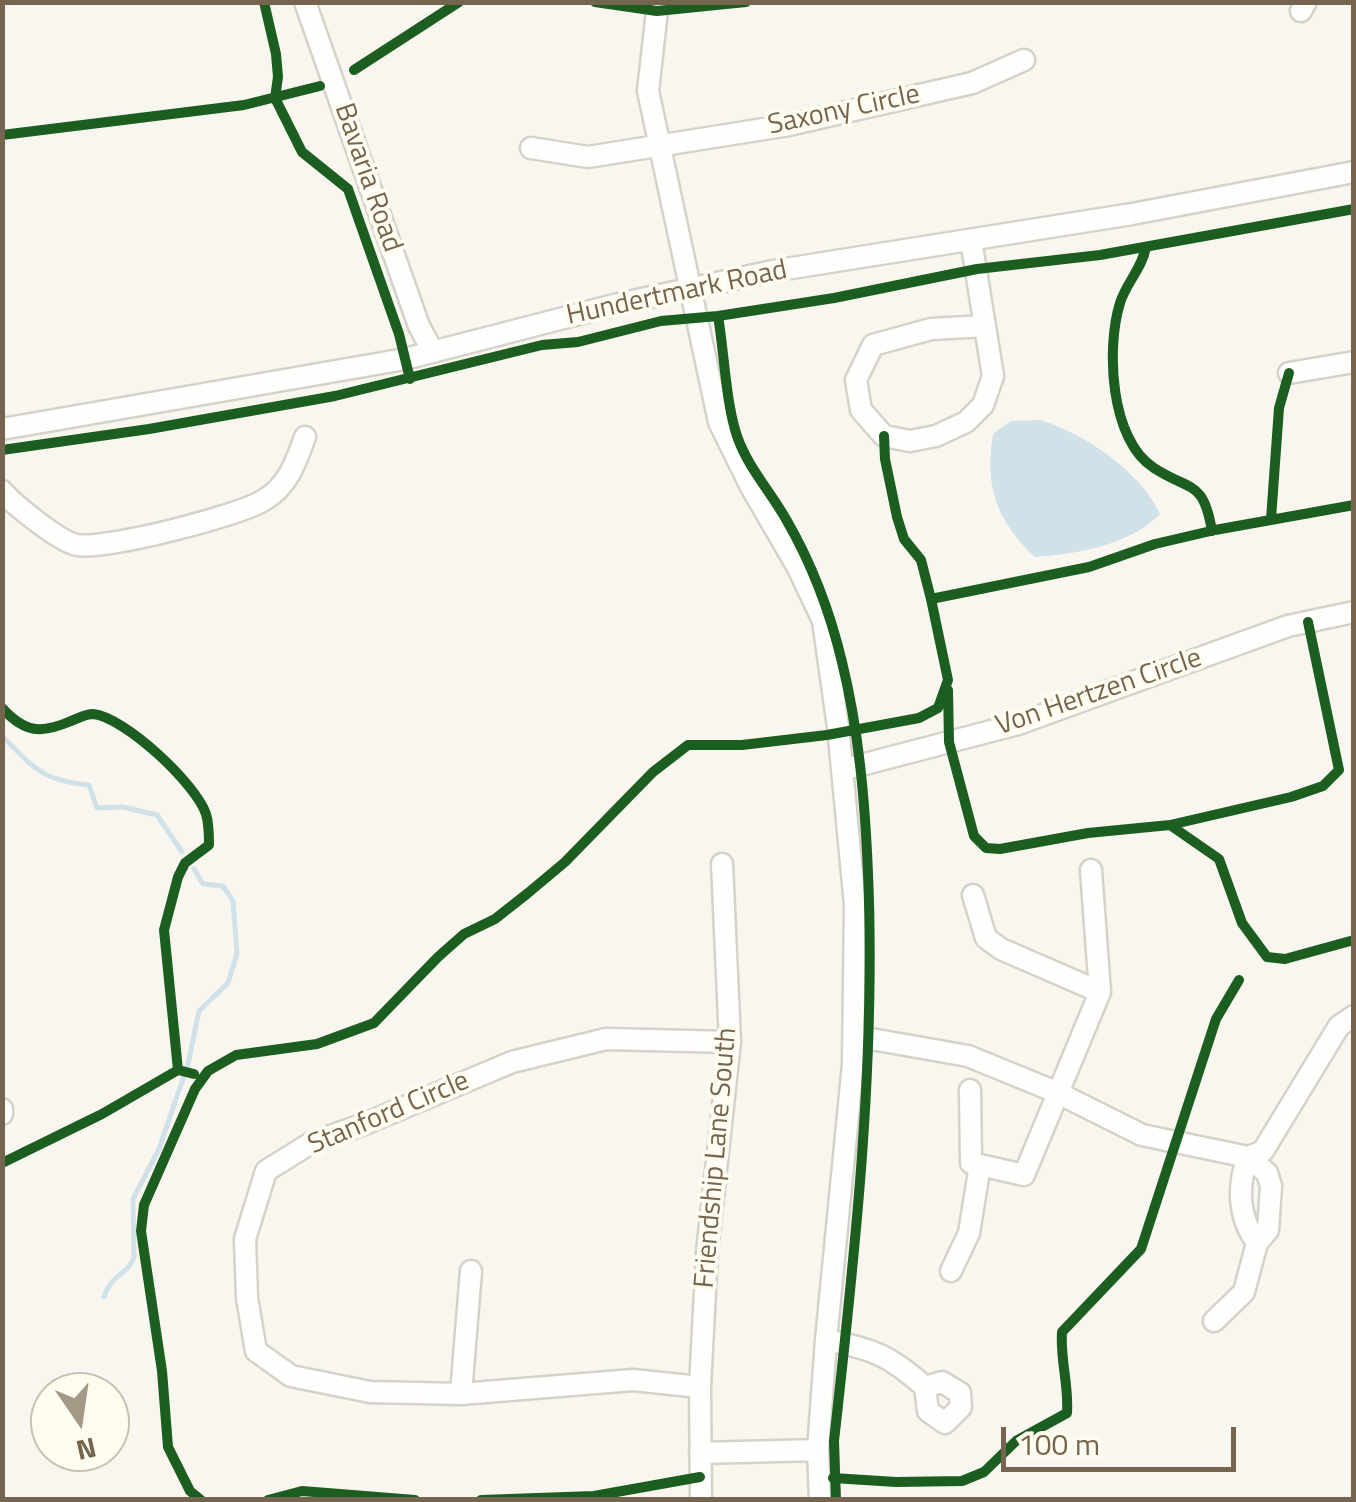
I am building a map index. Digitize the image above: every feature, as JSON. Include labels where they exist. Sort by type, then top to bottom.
[{"type":"street","name":"Bavaria Road","points":[[305,2],[419,326],[433,352]]},
{"type":"street","points":[[658,2],[648,90],[718,422],[823,621],[842,770],[855,904],[854,1036],[826,1340],[818,1450],[820,1500]]},
{"type":"street","name":"Saxony Circle","points":[[531,148],[588,157],[788,125],[972,83],[1024,60]]},
{"type":"street","name":"Hundertmark Road","points":[[2,430],[433,352],[774,271],[1132,214],[1354,172]]},
{"type":"street","points":[[971,240],[985,326],[993,376],[982,404],[966,422],[936,436],[910,440],[884,436],[861,410],[856,380],[873,345],[931,329],[985,326]]},
{"type":"street","points":[[1289,373],[1354,362]]},
{"type":"street","points":[[2,491],[16,506],[74,545],[116,544],[264,501],[289,478],[305,437]]},
{"type":"street","name":"Von Hertzen Circle","points":[[842,770],[1018,724],[1288,626],[1354,612]]},
{"type":"street","name":"Friendship Lane South","points":[[701,1500],[700,1387],[706,1252],[730,1042],[722,864]]},
{"type":"street","points":[[970,1090],[972,1163],[1024,1174],[1100,992],[1091,870]]},
{"type":"street","points":[[973,895],[986,938],[1001,949],[1100,992]]},
{"type":"street","points":[[1257,1243],[1247,1230],[1240,1180],[1248,1157],[1262,1151],[1338,1026],[1354,1016]]},
{"type":"street","points":[[854,1036],[968,1056],[1056,1092],[1142,1135],[1248,1157],[1268,1173],[1268,1230],[1257,1243],[1244,1292],[1214,1322]]},
{"type":"street","name":"Stanford Circle","points":[[700,1387],[633,1380],[461,1394],[370,1392],[291,1376],[256,1351],[247,1298],[245,1238],[266,1171],[312,1143],[512,1062],[606,1039],[730,1042]]},
{"type":"street","points":[[951,1271],[969,1233],[980,1165]]},
{"type":"street","points":[[461,1394],[471,1271]]},
{"type":"street","points":[[826,1340],[866,1348],[896,1361],[924,1387]]},
{"type":"street","points":[[700,1453],[818,1450]]},
{"type":"shaded area","points":[[1041,420],[1110,456],[1139,483],[1160,514],[1148,525],[1118,540],[1085,550],[1035,557],[1003,516],[990,470],[993,434],[1011,421]]},
{"type":"waterway","points":[[2,736],[40,771],[60,780],[89,785],[97,808],[123,807],[157,815],[182,852]]},
{"type":"waterway","points":[[104,1297],[134,1257],[133,1199],[159,1149],[188,1064],[199,1011],[228,983],[237,954],[233,901],[223,886],[203,884],[194,869]]},
{"type":"cycle path","points":[[264,2],[276,54],[275,98],[302,152],[348,189],[399,334],[410,379]]},
{"type":"cycle path","points":[[354,70],[459,2]]},
{"type":"cycle path","points":[[595,2],[657,11],[746,2]]},
{"type":"cycle path","points":[[2,135],[244,105],[320,86]]},
{"type":"cycle path","points":[[2,450],[335,396],[542,345],[578,342],[661,321],[834,298],[977,269],[1100,255],[1354,209]]},
{"type":"cycle path","points":[[1146,247],[1123,296],[1116,322],[1113,368],[1120,415],[1139,455],[1199,495],[1212,531]]},
{"type":"cycle path","points":[[718,316],[737,436],[796,538],[832,625],[853,714],[863,793],[869,1015],[856,1228],[834,1441],[836,1500]]},
{"type":"cycle path","points":[[1271,519],[1279,408],[1289,373]]},
{"type":"cycle path","points":[[884,436],[897,517],[904,539],[921,560],[931,599]]},
{"type":"cycle path","points":[[201,1500],[190,1491],[168,1447],[162,1371],[141,1231],[144,1205],[195,1089],[208,1071],[236,1055],[317,1044],[374,1023],[438,957],[464,934],[495,919],[565,862],[653,772],[688,745],[742,745],[827,735],[919,718],[938,708],[948,680],[931,599],[1089,567],[1155,544],[1215,530],[1354,505]]},
{"type":"cycle path","points":[[948,690],[949,742],[974,836],[986,848],[1170,825],[1291,797],[1323,786],[1339,770],[1308,622]]},
{"type":"cycle path","points":[[2,708],[34,729],[51,728],[90,714],[107,718],[158,754],[200,801],[206,814],[209,845],[185,863],[164,930],[178,1070]]},
{"type":"cycle path","points":[[1170,825],[1219,859],[1242,923],[1267,957],[1285,959],[1354,940]]},
{"type":"cycle path","points":[[833,1478],[962,1481],[984,1472],[1016,1441],[1067,1413],[1062,1332],[1141,1249],[1216,1019],[1239,980]]},
{"type":"cycle path","points":[[2,1163],[102,1114],[178,1070],[194,1074]]},
{"type":"cycle path","points":[[481,1500],[594,1496],[700,1477]]},
{"type":"cycle path","points":[[268,1500],[302,1491],[415,1500]]}]
